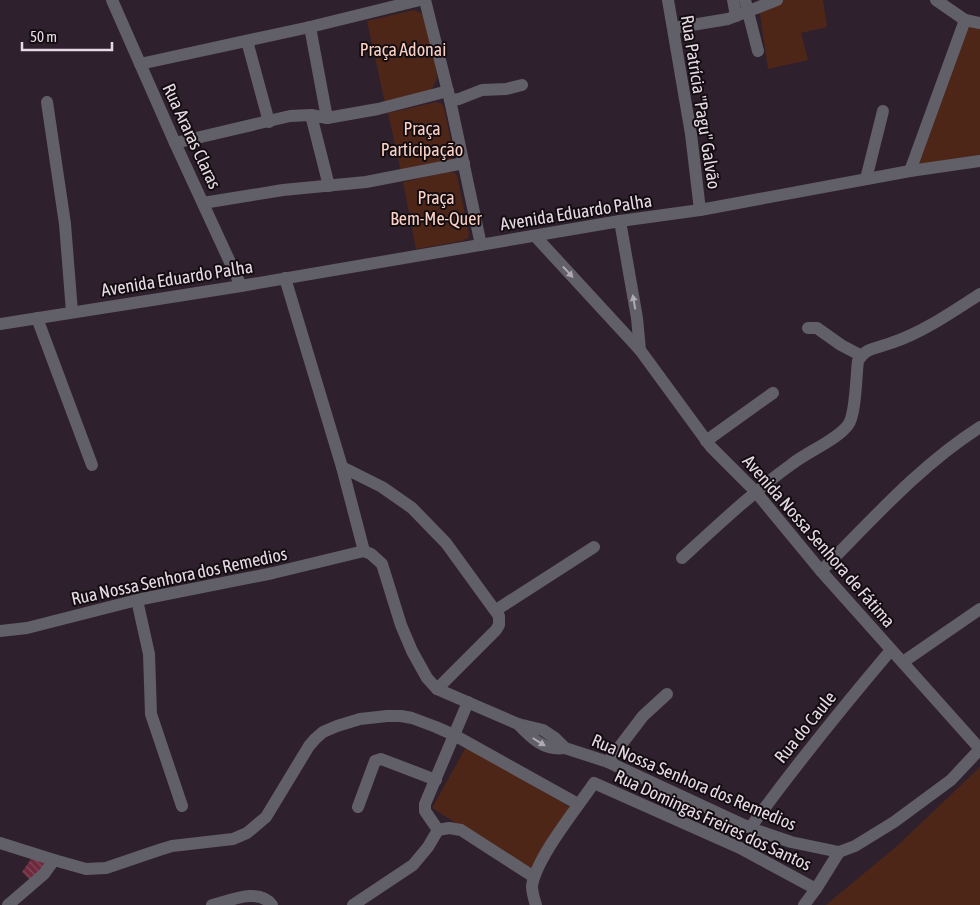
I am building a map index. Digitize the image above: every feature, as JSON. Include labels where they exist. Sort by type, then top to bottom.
[{"type":"street","points":[[140,64],[310,27],[420,0]]},
{"type":"street","points":[[425,0],[449,96],[481,245]]},
{"type":"street","name":"Rua Patrícia \"Pagu\" Galvão","points":[[668,0],[691,134],[700,210]]},
{"type":"street","points":[[733,0],[743,9],[758,51]]},
{"type":"street","points":[[674,28],[712,22],[743,9],[778,0]]},
{"type":"street","points":[[936,0],[965,20],[980,23]]},
{"type":"street","name":"Rua Araras Claras","points":[[114,1],[175,143],[241,286]]},
{"type":"street","points":[[910,171],[965,20]]},
{"type":"street","points":[[310,27],[327,118]]},
{"type":"street","points":[[247,41],[269,122]]},
{"type":"street","points":[[175,143],[290,116],[311,115],[327,118],[449,96],[459,99],[476,91],[506,89],[522,85]]},
{"type":"street","points":[[48,102],[65,224],[72,312]]},
{"type":"street","points":[[866,179],[883,111]]},
{"type":"street","points":[[311,115],[329,186]]},
{"type":"street","name":"Avenida Eduardo Palha","points":[[0,324],[241,286],[620,221],[700,210],[910,171],[980,161]]},
{"type":"street","points":[[203,202],[283,190],[366,182],[464,163]]},
{"type":"street","points":[[620,221],[637,318],[640,350]]},
{"type":"street","name":"Avenida Nossa Senhora de Fátima","points":[[535,236],[640,350],[706,440],[755,491],[821,571],[980,749]]},
{"type":"street","points":[[285,278],[342,467],[364,551]]},
{"type":"street","points":[[682,558],[755,491],[794,462],[840,432],[848,424],[853,412],[860,355],[870,349],[912,335],[980,294]]},
{"type":"street","points":[[37,318],[92,465]]},
{"type":"street","points":[[808,328],[817,328],[860,355]]},
{"type":"street","points":[[706,440],[773,393]]},
{"type":"street","points":[[821,571],[919,473],[980,427]]},
{"type":"street","points":[[342,467],[382,487],[412,508],[446,544],[496,610],[500,621],[496,630],[438,689]]},
{"type":"street","points":[[496,610],[594,547]]},
{"type":"street","name":"Rua Nossa Senhora dos Remedios","points":[[0,631],[27,628],[137,600],[273,573],[364,551],[371,554],[382,564],[401,625],[412,651],[427,678],[438,689],[518,724],[532,738],[548,748],[565,748],[608,762],[750,828],[791,842],[840,852]]},
{"type":"street","points":[[137,600],[149,654],[151,714],[182,806]]},
{"type":"street","points":[[903,662],[980,609]]},
{"type":"street","name":"Rua do Caule","points":[[750,828],[848,700],[891,650]]},
{"type":"street","points":[[608,762],[643,716],[667,694]]},
{"type":"street","points":[[438,830],[424,808],[468,702]]},
{"type":"street","points":[[0,843],[86,869],[106,868],[172,846],[233,839],[247,833],[266,817],[309,746],[323,732],[360,719],[401,716],[412,718],[454,735],[578,804],[534,877],[532,895],[536,905]]},
{"type":"street","points":[[804,905],[840,852],[855,846],[894,822],[951,780],[980,749]]},
{"type":"street","points":[[358,807],[375,762],[378,760],[381,759],[436,780]]},
{"type":"street","name":"Rua Domingas Freires dos Santos","points":[[578,804],[594,783],[740,848],[816,889]]},
{"type":"street","points":[[353,905],[413,865],[428,847],[438,830],[449,828],[461,830],[534,877]]},
{"type":"street","points":[[8,905],[44,874],[54,860]]},
{"type":"street","points":[[212,905],[255,896],[268,899],[272,905]]},
{"type":"green space","points":[[758,0],[823,0],[827,27],[801,33],[808,60],[768,69]]},
{"type":"green space","name":"Praça Adonai","points":[[414,10],[423,14],[428,27],[437,76],[436,81],[431,90],[385,103],[367,21]]},
{"type":"green space","points":[[965,20],[980,21],[980,156],[917,165]]},
{"type":"green space","name":"Praça Participação","points":[[436,102],[442,104],[444,108],[454,156],[451,160],[401,172],[388,113]]},
{"type":"green space","name":"Praça Bem-Me-Quer","points":[[448,172],[455,173],[457,176],[469,234],[468,238],[462,241],[416,249],[403,182]]},
{"type":"green space","points":[[466,747],[570,807],[531,870],[432,808]]},
{"type":"green space","points":[[980,767],[980,905],[826,905],[897,846]]},
{"type":"building","points":[[33,856],[52,863],[32,882],[22,872]]}]
